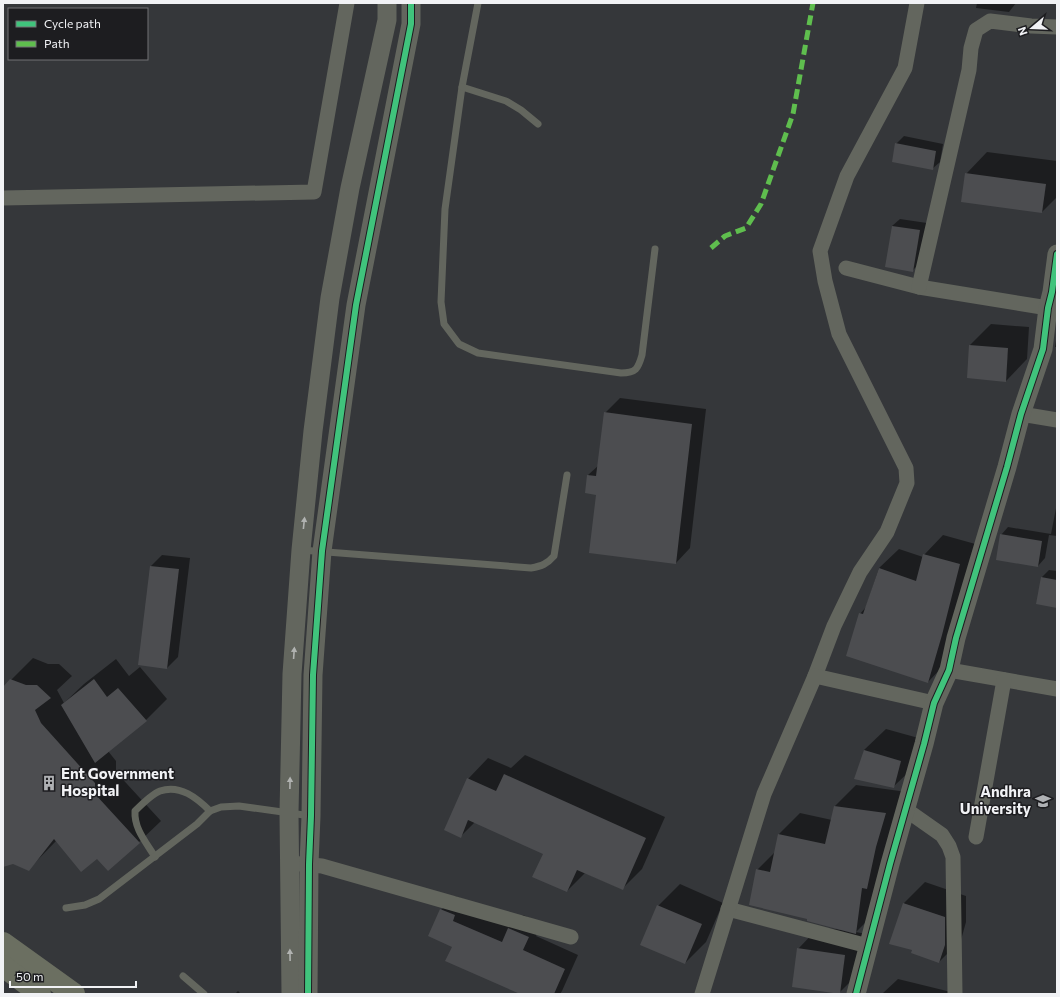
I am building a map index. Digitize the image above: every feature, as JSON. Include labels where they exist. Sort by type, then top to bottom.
[{"type":"main road","points":[[3,943],[74,994]]},
{"type":"main road","points":[[3,966],[40,994]]},
{"type":"street","points":[[3,198],[314,192],[347,3]]},
{"type":"street","points":[[291,994],[289,813],[292,674],[301,550],[313,431],[330,298],[350,188],[387,20],[387,3]]},
{"type":"street","points":[[308,994],[312,675],[322,551],[356,305],[411,24],[411,3]]},
{"type":"street","points":[[702,994],[764,794],[815,676],[834,626],[860,572],[887,532],[907,483],[906,468],[839,334],[825,281],[820,250],[847,176],[905,68],[917,3]]},
{"type":"street","points":[[919,287],[969,70],[971,48],[976,30],[990,21],[1031,26],[1057,27]]},
{"type":"street","points":[[856,994],[934,704],[949,670],[956,638],[1021,414],[1043,349],[1052,298],[1057,254]]},
{"type":"street","points":[[846,268],[919,287],[1052,298]]},
{"type":"street","points":[[1021,414],[1057,420]]},
{"type":"street","points":[[949,670],[1057,689]]},
{"type":"street","points":[[815,676],[934,704]]},
{"type":"street","points":[[976,837],[1004,680]]},
{"type":"street","points":[[905,809],[942,835],[949,846],[953,858],[955,994]]},
{"type":"street","points":[[290,863],[322,866],[571,937]]},
{"type":"street","points":[[728,909],[868,946]]},
{"type":"lane","points":[[478,3],[462,87],[445,208],[441,302],[444,324],[459,344],[478,353],[630,373],[638,368],[642,356],[655,250]]},
{"type":"lane","points":[[462,87],[506,101],[521,110],[538,124]]},
{"type":"lane","points":[[301,550],[532,568],[548,564],[554,556],[567,475]]},
{"type":"lane","points":[[155,857],[138,829],[135,820],[135,811],[143,804],[159,791],[172,789],[183,791],[197,799],[210,811]]},
{"type":"lane","points":[[66,908],[86,905],[99,899],[197,824],[210,811],[221,807],[239,806],[311,816]]},
{"type":"lane","points":[[183,976],[204,994]]},
{"type":"building","points":[[895,143],[936,151],[933,170],[892,162]]},
{"type":"building","points":[[965,173],[1046,184],[1042,213],[961,202]]},
{"type":"building","points":[[892,226],[920,230],[913,272],[885,267]]},
{"type":"building","points":[[969,345],[1008,348],[1006,382],[967,378]]},
{"type":"building","points":[[604,412],[692,424],[676,564],[589,553],[596,495],[585,493],[587,475],[596,476]]},
{"type":"building","points":[[1000,534],[1042,541],[1038,567],[996,560]]},
{"type":"building","points":[[923,554],[960,564],[928,683],[846,656],[859,613],[863,614],[879,568],[916,581]]},
{"type":"building","points":[[150,566],[179,569],[167,669],[138,665]]},
{"type":"building","points":[[1041,577],[1057,580],[1057,608],[1036,604]]},
{"type":"building","name":"Ent Government Hospital","points":[[10,679],[26,685],[37,685],[51,698],[35,710],[41,723],[95,783],[95,794],[140,843],[108,871],[97,859],[81,872],[54,839],[29,871],[13,864],[3,867],[3,687]]},
{"type":"building","points":[[94,679],[107,697],[118,688],[147,721],[95,763],[61,705]]},
{"type":"building","points":[[864,750],[901,761],[894,788],[854,779]]},
{"type":"building","points":[[504,774],[646,838],[623,890],[577,870],[567,892],[532,877],[543,854],[468,820],[461,838],[444,830],[467,778],[496,791]]},
{"type":"building","points":[[834,806],[886,813],[876,847],[867,889],[862,888],[856,934],[807,921],[807,919],[749,905],[756,869],[770,872],[778,834],[825,844]]},
{"type":"building","points":[[903,903],[945,917],[945,945],[939,963],[911,953],[912,950],[889,944]]},
{"type":"building","points":[[657,905],[702,924],[685,964],[640,945]]},
{"type":"building","points":[[440,909],[455,915],[453,921],[502,942],[508,928],[529,937],[523,950],[565,969],[554,994],[520,994],[445,961],[452,947],[428,936]]},
{"type":"building","points":[[797,948],[845,955],[840,994],[792,987]]},
{"type":"marked path","points":[[711,248],[725,236],[746,228],[761,204],[793,114],[813,3]]},
{"type":"cycle path","points":[[308,994],[313,675],[322,551],[356,305],[411,24],[411,3]]},
{"type":"cycle path","points":[[856,994],[934,703],[949,670],[956,638],[1007,467],[1021,414],[1043,349],[1057,254]]},
{"type":"place","name":"Ent Government Hospital","points":[[49,783]]},
{"type":"place","name":"Andhra University","points":[[1043,801]]}]
